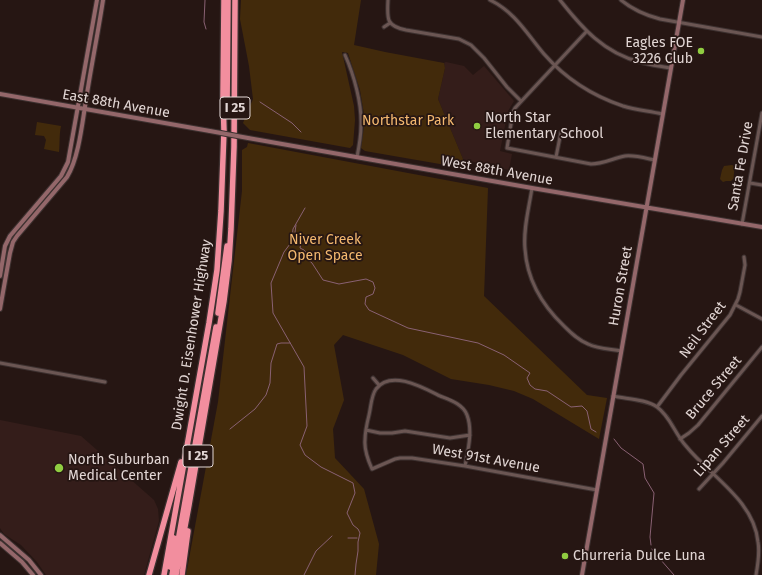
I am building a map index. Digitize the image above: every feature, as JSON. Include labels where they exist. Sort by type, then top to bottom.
[{"type":"highway","name":"Dwight D. Eisenhower Highway","points":[[164,575],[217,270],[226,132],[223,97],[224,0]]},
{"type":"highway","points":[[226,132],[228,0]]},
{"type":"highway","name":"Dwight D. Eisenhower Highway","points":[[176,575],[224,301],[230,256],[234,147],[235,0]]},
{"type":"highway","points":[[172,575],[216,327],[224,274],[228,228],[232,215]]},
{"type":"highway","points":[[149,575],[191,425]]},
{"type":"highway","points":[[168,575],[176,525],[177,500]]},
{"type":"highway","points":[[182,575],[190,515],[189,505]]},
{"type":"main road","points":[[0,276],[5,246],[10,236],[61,176],[69,156],[97,0]]},
{"type":"main road","points":[[0,309],[13,242],[65,180],[75,160],[103,0]]},
{"type":"main road","name":"Huron Street","points":[[582,575],[683,0]]},
{"type":"main road","name":"East 88th Avenue","points":[[0,94],[210,131],[226,132]]},
{"type":"main road","name":"West 88th Avenue","points":[[226,132],[248,138],[762,227]]},
{"type":"main road","points":[[0,535],[29,560],[41,575]]},
{"type":"main road","points":[[0,543],[22,562],[33,575]]},
{"type":"street","points":[[388,0],[390,23],[395,27],[459,39],[471,45],[521,101]]},
{"type":"street","points":[[490,0],[507,10],[517,19],[544,54],[578,84],[607,100],[634,109],[662,114]]},
{"type":"street","points":[[560,0],[586,32],[608,48],[630,59],[670,68]]},
{"type":"street","points":[[621,0],[636,11],[647,16],[762,37]]},
{"type":"street","points":[[384,26],[390,23]]},
{"type":"street","points":[[586,32],[521,101],[513,112],[508,148],[591,164],[600,164],[627,156],[654,160]]},
{"type":"street","points":[[345,55],[361,110],[361,130],[357,157]]},
{"type":"street","name":"Santa Fe Drive","points":[[742,224],[762,112]]},
{"type":"street","points":[[556,157],[561,132]]},
{"type":"street","points":[[750,183],[762,185]]},
{"type":"street","points":[[532,188],[525,234],[525,250],[530,275],[536,290],[554,316],[576,337],[589,345],[621,351]]},
{"type":"street","name":"Neil Street","points":[[657,407],[726,321],[736,305],[745,265],[744,256]]},
{"type":"street","points":[[736,305],[762,319]]},
{"type":"street","name":"Bruce Street","points":[[680,439],[698,425],[762,347]]},
{"type":"street","points":[[0,363],[105,382]]},
{"type":"street","points":[[373,378],[379,385]]},
{"type":"street","points":[[465,466],[470,435],[468,417],[461,407],[419,385],[400,380],[390,380],[379,385],[376,389],[366,430],[380,433],[406,431],[450,438],[470,435]]},
{"type":"street","points":[[613,396],[644,402],[657,407],[666,415],[680,439],[693,455],[742,503],[753,523],[759,542],[759,558],[756,575]]},
{"type":"street","name":"Lipan Street","points":[[699,490],[762,416]]},
{"type":"street","name":"West 91st Avenue","points":[[366,430],[365,444],[372,469],[395,459],[407,457],[597,490]]},
{"type":"shaded area","name":"North Star Elementary School","points":[[446,62],[464,66],[473,75],[484,66],[514,101],[508,111],[500,151],[512,154],[509,170],[463,159],[438,99],[445,68],[444,63]]},
{"type":"shaded area","name":"North Suburban Medical Center","points":[[0,420],[81,436],[154,500],[158,509],[159,521],[144,575],[46,575],[37,562],[21,545],[4,534],[0,528]]},
{"type":"green space","name":"Northstar Park","points":[[241,0],[361,0],[354,45],[444,63],[445,68],[438,99],[463,159],[463,168],[365,151],[361,148],[365,120],[360,90],[348,53],[342,52],[354,106],[355,120],[353,145],[350,148],[250,130],[243,123],[253,99],[249,66],[240,19]]},
{"type":"green space","points":[[37,122],[61,126],[59,152],[44,149],[46,140],[44,136],[35,135]]},
{"type":"green space","name":"Niver Creek Open Space","points":[[248,143],[488,188],[484,296],[587,395],[607,398],[599,439],[533,399],[514,391],[489,385],[451,379],[403,355],[343,335],[334,345],[344,400],[333,429],[335,458],[364,489],[379,544],[376,575],[186,575],[218,402],[242,191],[242,150],[247,147]]},
{"type":"green space","points":[[724,166],[734,166],[734,178],[731,181],[723,182],[720,179]]},
{"type":"waterway","points":[[205,0],[204,22],[206,29]]},
{"type":"waterway","points":[[260,102],[292,123],[301,132]]},
{"type":"waterway","points":[[305,208],[293,229],[290,244],[284,252],[271,283],[273,313],[304,367],[307,426],[300,445],[305,455],[321,467],[353,483],[355,493],[347,513],[353,525],[360,533],[355,575]]},
{"type":"waterway","points":[[296,225],[295,232],[300,241],[300,248],[307,254],[305,257],[312,263],[323,280],[339,284],[366,279],[373,282],[375,288],[373,294],[366,297],[365,304],[369,310],[408,328],[478,343],[504,355],[530,373],[527,378],[530,385],[535,389],[547,391],[571,407],[582,406],[587,411],[591,429],[596,432]]},
{"type":"waterway","points":[[230,429],[255,409],[266,395],[270,383],[271,363],[277,344],[290,343]]},
{"type":"waterway","points":[[614,439],[621,448],[643,464],[645,478],[654,493],[650,537],[651,545]]},
{"type":"waterway","points":[[304,575],[316,551],[332,536]]},
{"type":"waterway","points":[[348,538],[357,538]]},
{"type":"waterway","points":[[652,549],[674,575]]},
{"type":"place","name":"Eagles FOE 3226 Club","points":[[701,51]]},
{"type":"place","name":"North Star Elementary School","points":[[477,126]]},
{"type":"place","name":"North Suburban Medical Center","points":[[59,468]]},
{"type":"place","name":"Churreria Dulce Luna","points":[[565,556]]}]
